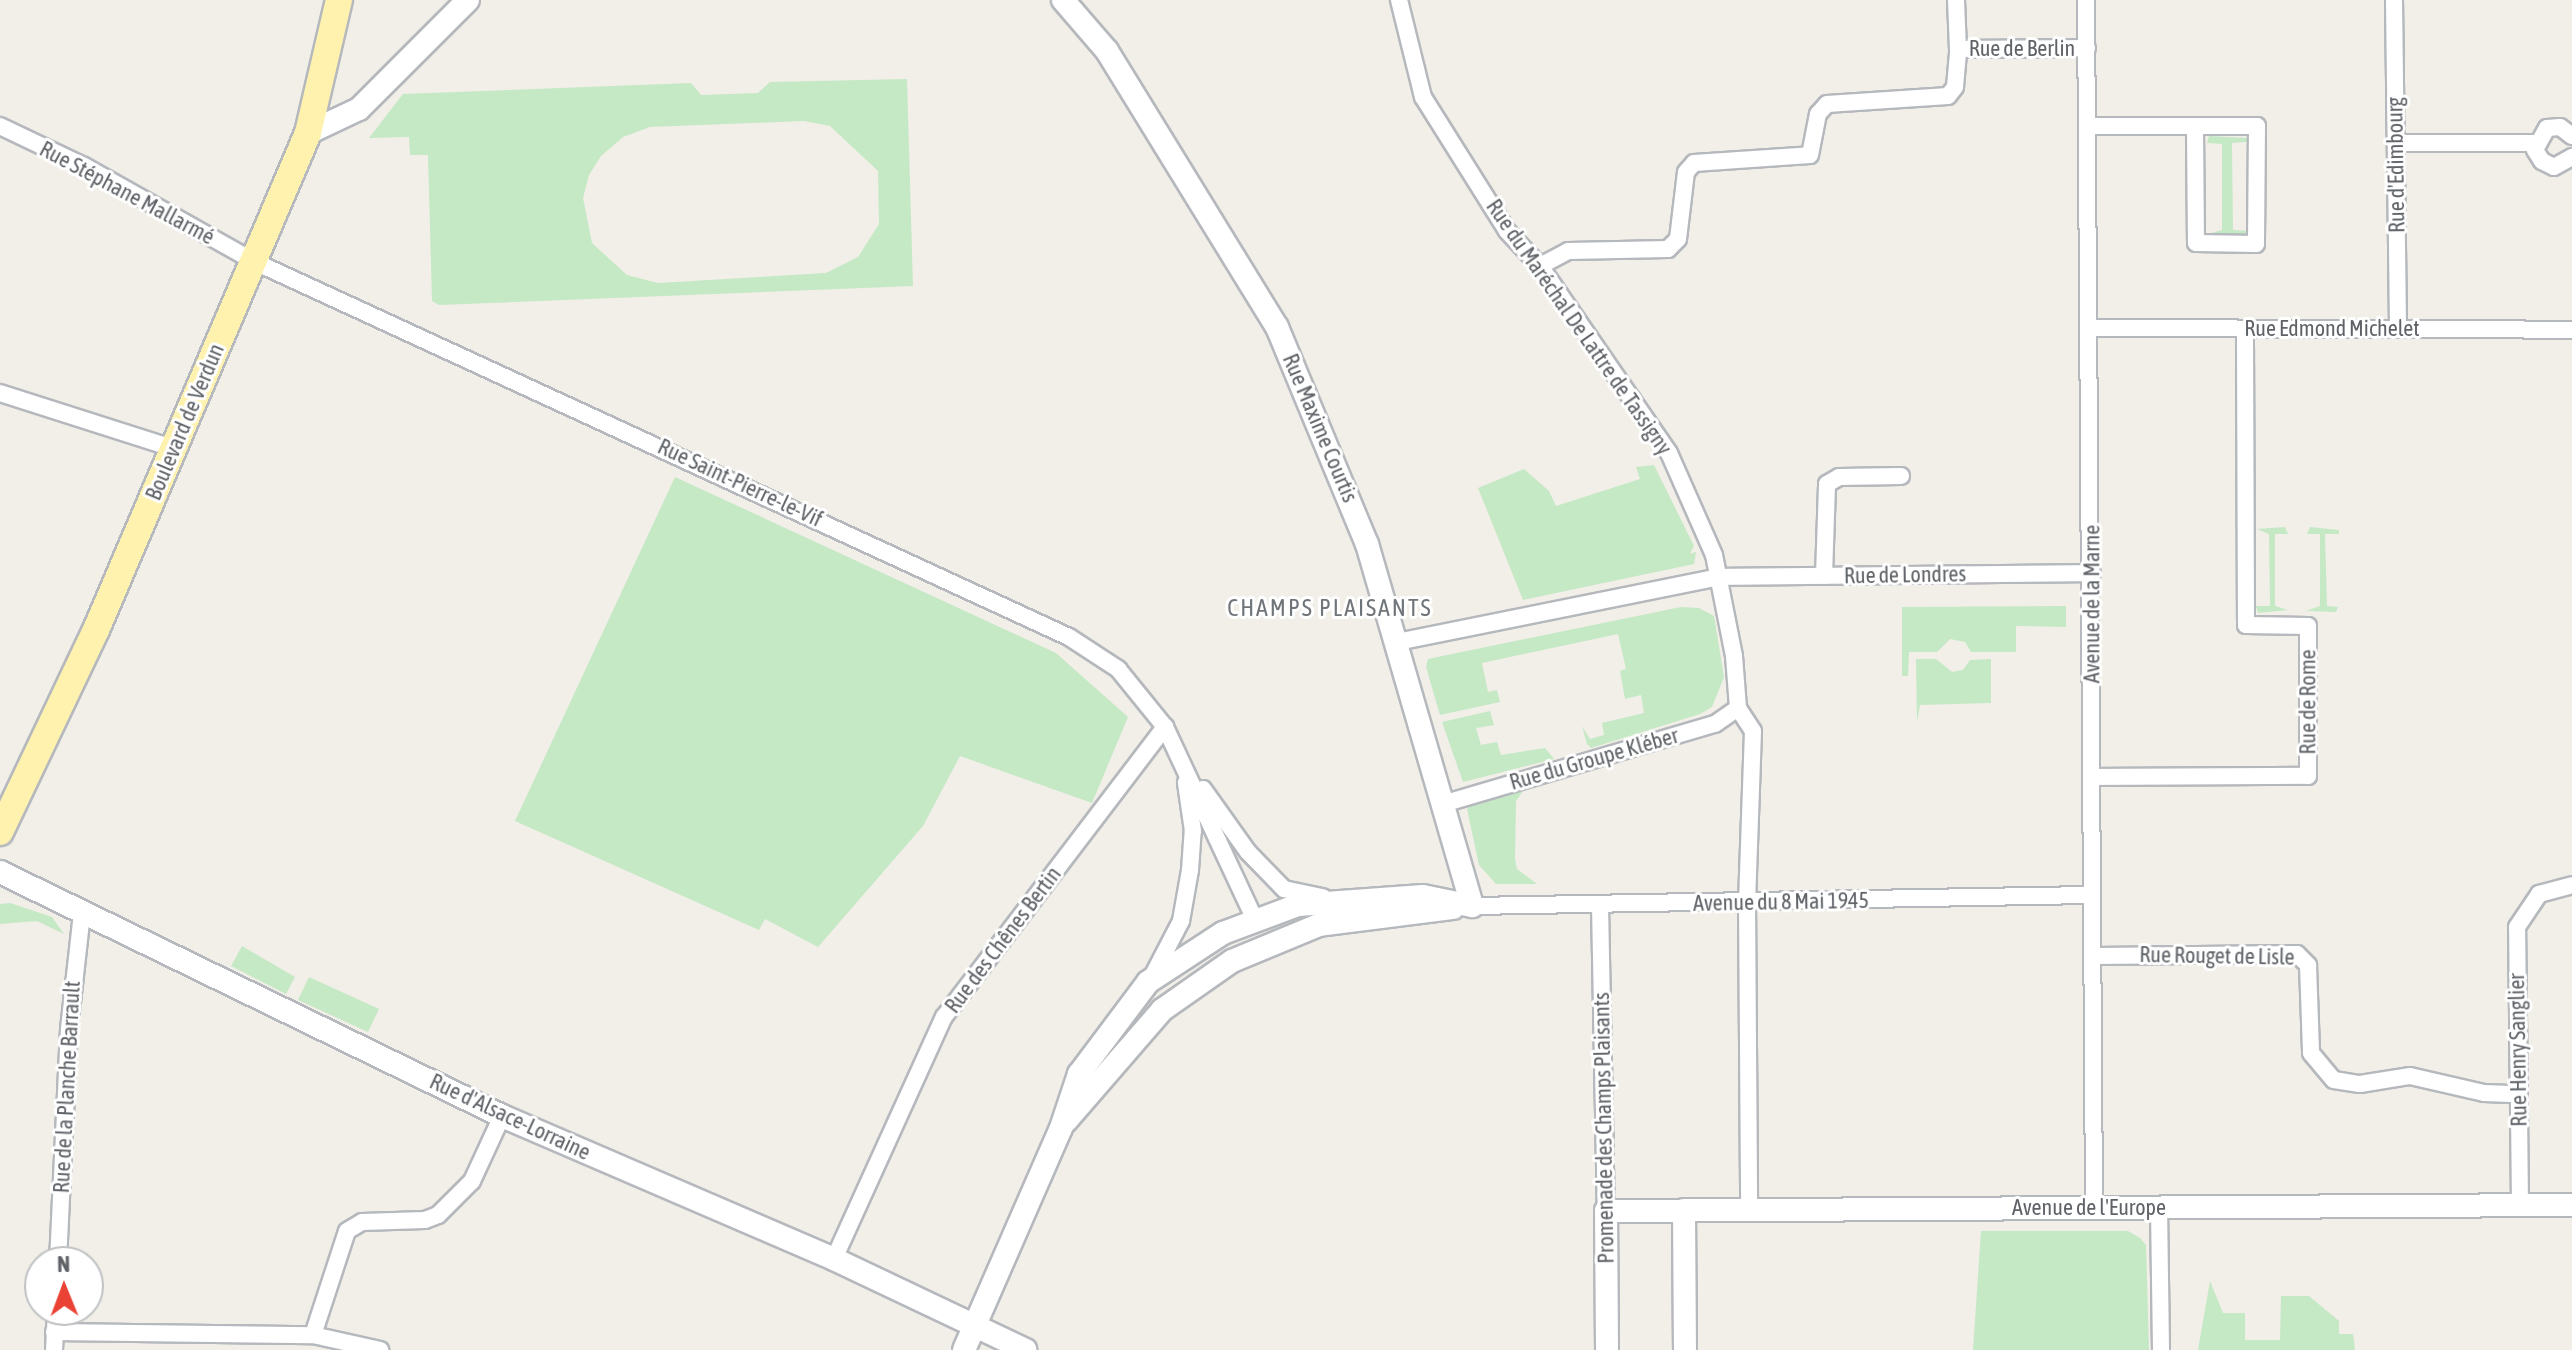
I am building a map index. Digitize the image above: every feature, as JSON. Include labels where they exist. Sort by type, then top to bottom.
[{"type":"main road","name":"Boulevard de Verdun","points":[[0,832],[175,449],[308,133],[339,0]]},
{"type":"street","points":[[308,133],[359,109],[468,0]]},
{"type":"street","name":"Rue Maxime Courtis","points":[[1063,0],[1107,51],[1277,327],[1357,516],[1446,803],[1472,906]]},
{"type":"street","name":"Rue du Maréchal De Lattre de Tassigny","points":[[1399,0],[1423,97],[1507,231],[1540,266],[1669,453],[1714,555],[1738,708],[1753,731],[1747,901]]},
{"type":"street","name":"Rue de Berlin","points":[[1956,0],[1958,49],[2087,48]]},
{"type":"street","name":"Avenue de la Marne","points":[[2086,0],[2092,328],[2090,895],[2095,956],[2094,1208]]},
{"type":"street","name":"Rue d'Edimbourg","points":[[2394,0],[2398,329]]},
{"type":"street","points":[[1540,266],[1568,251],[1668,249],[1678,239],[1686,172],[1694,163],[1810,155],[1818,114],[1827,104],[1948,96],[1955,87],[1958,49]]},
{"type":"street","name":"Rue Stéphane Mallarmé","points":[[0,126],[84,166],[253,261]]},
{"type":"street","points":[[2088,126],[2195,126],[2257,126],[2256,244],[2196,243],[2195,126]]},
{"type":"street","points":[[2572,136],[2553,126],[2541,132],[2535,143],[2537,156],[2547,165],[2560,166],[2572,157]]},
{"type":"street","points":[[2396,143],[2535,143]]},
{"type":"street","name":"Rue Saint-Pierre-le-Vif","points":[[253,261],[1069,637],[1118,669],[1165,727],[1254,918]]},
{"type":"street","name":"Rue Edmond Michelet","points":[[2092,328],[2572,330]]},
{"type":"street","name":"Rue de Rome","points":[[2092,777],[2308,776],[2308,626],[2246,625],[2245,330]]},
{"type":"street","points":[[0,393],[175,449]]},
{"type":"street","points":[[1824,576],[1827,484],[1839,477],[1901,476]]},
{"type":"street","name":"Rue de Londres","points":[[1397,642],[1718,577],[2092,573]]},
{"type":"street","name":"Rue du Groupe Kléber","points":[[1446,803],[1715,724],[1738,708]]},
{"type":"street","name":"Rue des Chênes Bertin","points":[[834,1259],[947,1013],[1165,727]]},
{"type":"street","name":"Rue Saint-Pierre-le-Vif","points":[[1183,762],[1283,899]]},
{"type":"street","name":"Rue Saint-Pierre-le-Vif","points":[[1148,982],[1181,921],[1190,870],[1193,831],[1183,762]]},
{"type":"street","name":"Rue d'Alsace-Lorraine","points":[[0,872],[502,1116],[834,1259],[1026,1350]]},
{"type":"street","name":"Rue Henry Sanglier","points":[[2520,1205],[2517,927],[2532,899],[2545,889],[2572,885]]},
{"type":"street","name":"Avenue du 8 Mai 1945","points":[[1472,906],[2090,895]]},
{"type":"street","points":[[964,1350],[1061,1128],[1079,1074],[1148,982],[1283,899],[1423,896],[1472,906]]},
{"type":"street","points":[[1279,938],[1283,899]]},
{"type":"street","points":[[1747,901],[1749,1210]]},
{"type":"street","name":"Promenade des Champs Plaisants","points":[[1600,905],[1607,1350]]},
{"type":"street","points":[[1061,1128],[1162,1010],[1232,961],[1279,938],[1356,918],[1472,906]]},
{"type":"street","name":"Rue de la Planche Barrault","points":[[59,1246],[69,1029],[82,914]]},
{"type":"street","points":[[1254,918],[1279,938]]},
{"type":"street","name":"Rue Rouget de Lisle","points":[[2095,956],[2306,958],[2311,1053],[2334,1080],[2360,1084],[2410,1076],[2484,1093],[2518,1094]]},
{"type":"street","points":[[313,1335],[347,1231],[368,1221],[425,1220],[438,1215],[472,1181],[502,1116]]},
{"type":"street","name":"Avenue de l'Europe","points":[[1606,1211],[2572,1205]]},
{"type":"street","points":[[2159,1207],[2161,1350]]},
{"type":"street","points":[[1684,1210],[1685,1350]]},
{"type":"street","points":[[54,1350],[55,1326]]},
{"type":"street","points":[[54,1332],[313,1335],[380,1350]]},
{"type":"green space","points":[[907,79],[913,286],[439,305],[432,301],[428,155],[410,155],[409,137],[369,138],[403,94],[691,83],[701,95],[758,93],[770,82]],"holes":[[[804,121],[830,126],[878,171],[879,224],[858,257],[826,273],[658,283],[627,275],[592,243],[583,198],[589,175],[601,156],[623,137],[650,127]]]},
{"type":"green space","points":[[2209,136],[2248,138],[2247,142],[2232,143],[2233,230],[2249,231],[2246,236],[2208,234],[2222,230],[2222,144],[2207,143]]},
{"type":"green space","points":[[1654,465],[1694,546],[1690,554],[1696,552],[1694,564],[1523,600],[1478,488],[1524,469],[1549,491],[1556,506],[1640,479],[1636,467]]},
{"type":"green space","points":[[675,477],[1056,653],[1128,717],[1092,803],[960,756],[923,826],[818,947],[765,919],[759,930],[515,821]]},
{"type":"green space","points":[[2285,527],[2288,534],[2275,534],[2275,606],[2288,610],[2258,613],[2256,606],[2270,606],[2269,534],[2257,529]]},
{"type":"green space","points":[[2310,527],[2339,530],[2339,534],[2325,534],[2327,606],[2338,607],[2336,612],[2306,611],[2320,606],[2320,534],[2307,534]]},
{"type":"green space","points":[[2066,606],[2066,627],[2016,626],[2016,652],[1971,652],[1965,642],[1950,639],[1937,652],[1909,652],[1908,676],[1902,676],[1902,607]]},
{"type":"green space","points":[[1681,607],[1699,608],[1714,616],[1724,677],[1712,707],[1700,714],[1591,748],[1582,726],[1590,739],[1604,735],[1602,723],[1644,713],[1641,695],[1625,699],[1620,671],[1626,669],[1618,634],[1482,663],[1488,692],[1497,690],[1500,702],[1440,715],[1426,667],[1428,659]]},
{"type":"green space","points":[[1916,659],[1936,659],[1952,672],[1963,670],[1970,660],[1991,659],[1991,703],[1920,705],[1917,722]]},
{"type":"green space","points":[[1490,711],[1494,725],[1476,728],[1481,745],[1497,742],[1501,755],[1545,748],[1554,759],[1463,782],[1442,722]]},
{"type":"green space","points":[[1527,785],[1516,801],[1515,859],[1517,869],[1537,884],[1496,884],[1479,865],[1467,809],[1477,800]]},
{"type":"green space","points":[[10,903],[52,917],[64,934],[37,921],[0,924],[0,904]]},
{"type":"green space","points":[[242,946],[295,977],[286,994],[231,966]]},
{"type":"green space","points":[[309,977],[379,1009],[368,1032],[298,1000]]},
{"type":"green space","points":[[1981,1231],[2128,1231],[2140,1238],[2146,1245],[2149,1350],[1973,1350]]},
{"type":"green space","points":[[2210,1281],[2223,1313],[2245,1313],[2245,1340],[2280,1340],[2281,1296],[2309,1296],[2339,1321],[2339,1334],[2353,1334],[2355,1350],[2198,1350]]},
{"type":"district","name":"CHAMPS PLAISANTS","points":[[1330,608]]}]
